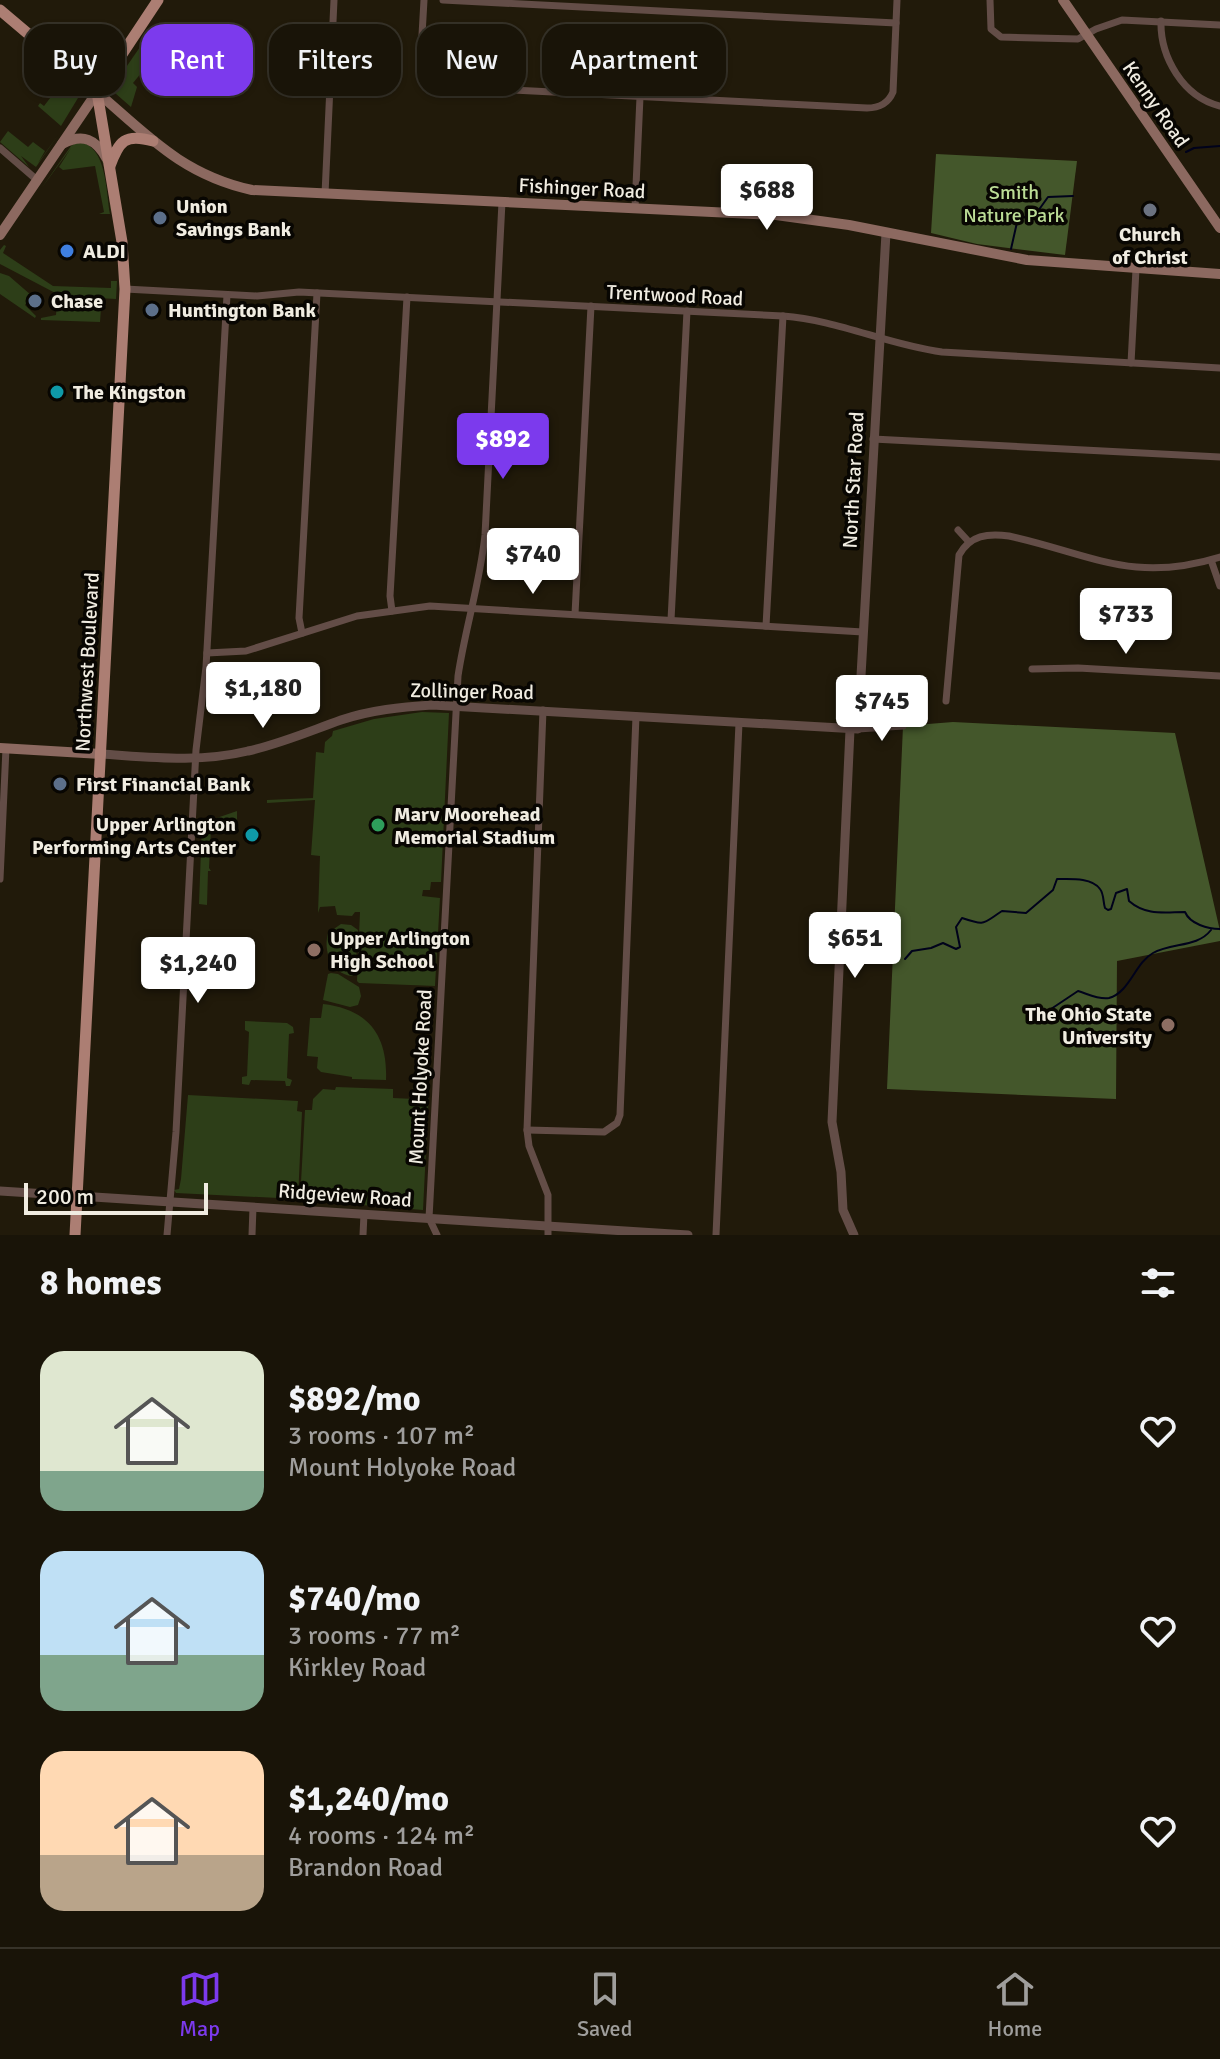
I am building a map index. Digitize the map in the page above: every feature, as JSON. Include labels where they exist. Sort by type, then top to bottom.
[{"type":"main road","points":[[125,50],[158,0]]},
{"type":"main road","name":"Kenny Road","points":[[1063,0],[1220,228]]},
{"type":"main road","name":"Fishinger Road","points":[[0,10],[24,30]]},
{"type":"main road","points":[[0,235],[94,96]]},
{"type":"main road","name":"Northwest Boulevard","points":[[75,1235],[125,289],[122,242],[98,96]]},
{"type":"main road","name":"Fishinger Road","points":[[102,96],[178,161],[216,181],[252,190],[788,216],[997,256],[1220,274]]},
{"type":"main road","points":[[110,167],[117,150],[127,139],[137,137],[153,141]]},
{"type":"main road","points":[[60,145],[74,139],[91,140],[100,148],[110,167]]},
{"type":"main road","points":[[1195,272],[1220,267]]},
{"type":"main road","name":"Zollinger Road","points":[[3,748],[101,754]]},
{"type":"street","points":[[325,194],[334,0]]},
{"type":"street","points":[[424,0],[420,70],[433,86],[867,108],[877,108],[886,103],[894,88],[897,0]]},
{"type":"street","points":[[443,0],[896,23]]},
{"type":"street","points":[[990,0],[991,29],[1001,37],[1078,39],[1116,21],[1220,25]]},
{"type":"street","points":[[1161,21],[1161,43],[1172,67],[1201,99],[1220,106]]},
{"type":"street","points":[[635,208],[640,97]]},
{"type":"street","points":[[0,148],[37,180]]},
{"type":"street","name":"Mount Holyoke Road","points":[[437,1235],[429,1218],[456,705],[464,637],[481,571],[485,535],[502,202]]},
{"type":"street","name":"North Star Road","points":[[854,1235],[843,1210],[841,1172],[832,1122],[886,233]]},
{"type":"street","points":[[1131,363],[1136,269]]},
{"type":"street","name":"Trentwood Road","points":[[125,289],[227,295],[317,293],[783,316],[822,322],[942,352],[1220,368]]},
{"type":"street","points":[[302,633],[299,618],[317,293]]},
{"type":"street","points":[[167,1235],[176,1132],[196,758],[207,653],[227,295]]},
{"type":"street","points":[[392,611],[390,596],[407,297]]},
{"type":"street","points":[[575,614],[591,306]]},
{"type":"street","points":[[671,620],[687,311]]},
{"type":"street","points":[[766,626],[783,316]]},
{"type":"street","points":[[873,439],[1220,457]]},
{"type":"street","points":[[958,530],[969,542]]},
{"type":"street","points":[[946,701],[956,575],[959,555],[969,542],[984,535],[1021,538],[1097,561],[1163,569],[1220,557]]},
{"type":"street","points":[[1211,560],[1220,586]]},
{"type":"street","points":[[207,653],[246,651],[357,616],[430,606],[863,632]]},
{"type":"street","points":[[1032,669],[1078,668],[1220,676]]},
{"type":"street","name":"Zollinger Road","points":[[101,754],[196,758],[246,752],[342,720],[378,710],[409,706],[456,705],[854,730],[903,726]]},
{"type":"street","points":[[543,710],[527,1130],[529,1146],[548,1195],[548,1230]]},
{"type":"street","points":[[527,1130],[604,1132],[617,1123],[620,1115],[636,716]]},
{"type":"street","points":[[716,1235],[739,723]]},
{"type":"street","points":[[0,879],[3,748]]},
{"type":"street","name":"Ridgeview Road","points":[[0,1191],[429,1218],[548,1230],[688,1235]]},
{"type":"street","points":[[252,1235],[253,1207]]},
{"type":"street","points":[[363,1235],[364,1214]]},
{"type":"green space","points":[[140,47],[141,73],[133,83],[137,87],[131,107],[118,96],[125,96],[125,69]]},
{"type":"green space","points":[[52,96],[79,96],[61,126],[38,106],[40,103],[44,106]]},
{"type":"green space","points":[[8,131],[28,147],[33,142],[45,151],[38,163],[58,135],[36,167],[21,156],[29,167],[0,142]]},
{"type":"green space","points":[[79,141],[80,144],[81,141],[90,144],[97,150],[102,159],[111,214],[102,162],[92,146],[84,143],[92,148],[101,164],[110,214],[99,214],[104,212],[95,166],[63,170],[59,167],[71,148],[41,189],[71,146]]},
{"type":"green space","name":"Smith Nature Park","points":[[936,154],[1077,161],[1065,255],[977,244],[931,233]]},
{"type":"green space","points":[[4,245],[3,253],[53,286],[111,288],[111,281],[117,281],[116,299],[61,296],[0,264],[0,250]]},
{"type":"green space","points":[[0,273],[9,276],[31,295],[25,305],[35,318],[0,294]]},
{"type":"green space","points":[[95,302],[101,308],[100,322],[41,320],[56,315],[57,303]]},
{"type":"green space","name":"Marv Moorehead Memorial Stadium","points":[[422,712],[449,713],[441,882],[431,882],[430,890],[423,890],[422,896],[440,898],[435,986],[359,983],[360,912],[352,916],[337,915],[335,906],[320,907],[318,913],[320,856],[311,855],[315,800],[267,803],[267,800],[313,798],[316,752],[324,753],[325,742],[333,731],[374,719]]},
{"type":"green space","points":[[953,722],[1175,733],[1220,941],[1117,961],[1116,1099],[887,1089],[903,726]]},
{"type":"green space","points":[[237,811],[237,829],[211,828],[207,905],[199,904],[202,823]]},
{"type":"green space","points":[[341,924],[358,930],[355,974],[352,976],[339,971],[328,954],[328,933]]},
{"type":"green space","points":[[328,974],[359,987],[361,996],[358,1005],[350,1007],[323,1000]]},
{"type":"green space","points":[[323,1004],[352,1012],[372,1027],[383,1049],[386,1080],[352,1079],[321,1072],[317,1068],[318,1057],[307,1056],[310,1018],[321,1018]]},
{"type":"green space","points":[[245,1021],[287,1023],[293,1027],[294,1033],[289,1034],[287,1078],[292,1080],[290,1086],[286,1086],[285,1081],[251,1080],[249,1085],[242,1084],[242,1077],[247,1076],[249,1032],[245,1030]]},
{"type":"green space","points":[[336,1087],[393,1089],[393,1098],[415,1099],[416,1090],[412,1088],[429,1089],[423,1210],[300,1200],[305,1110],[312,1110],[313,1099],[323,1089],[335,1090]]},
{"type":"green space","points":[[188,1095],[298,1101],[297,1111],[302,1112],[298,1199],[176,1193],[174,1190],[179,1189],[181,1179]]},
{"type":"waterway","points":[[1186,152],[1194,148],[1220,146]]},
{"type":"waterway","points":[[1011,249],[1018,218],[1033,218],[1048,197],[1073,196]]},
{"type":"waterway","points":[[905,959],[912,951],[943,943],[956,949],[960,947],[956,927],[962,918],[980,923],[1002,911],[1026,913],[1053,890],[1057,879],[1092,882],[1101,891],[1108,910],[1116,893],[1127,889],[1129,901],[1135,906],[1156,912],[1185,912],[1200,925],[1220,929]]},
{"type":"waterway","points":[[1039,1017],[1078,991],[1101,998],[1116,995],[1153,953],[1199,940],[1211,930]]},
{"type":"place","name":"Church of Christ","points":[[1150,210]]},
{"type":"place","name":"Union Savings Bank","points":[[160,218]]},
{"type":"place","name":"ALDI","points":[[67,251]]},
{"type":"place","name":"Chase","points":[[35,301]]},
{"type":"place","name":"Huntington Bank","points":[[152,310]]},
{"type":"place","name":"The Kingston","points":[[57,392]]},
{"type":"place","name":"First Financial Bank","points":[[60,784]]},
{"type":"place","name":"Marv Moorehead Memorial Stadium","points":[[378,825]]},
{"type":"place","name":"Upper Arlington Performing Arts Center","points":[[252,835]]},
{"type":"place","name":"Upper Arlington High School","points":[[314,950]]},
{"type":"place","name":"The Ohio State University","points":[[1168,1025]]}]
